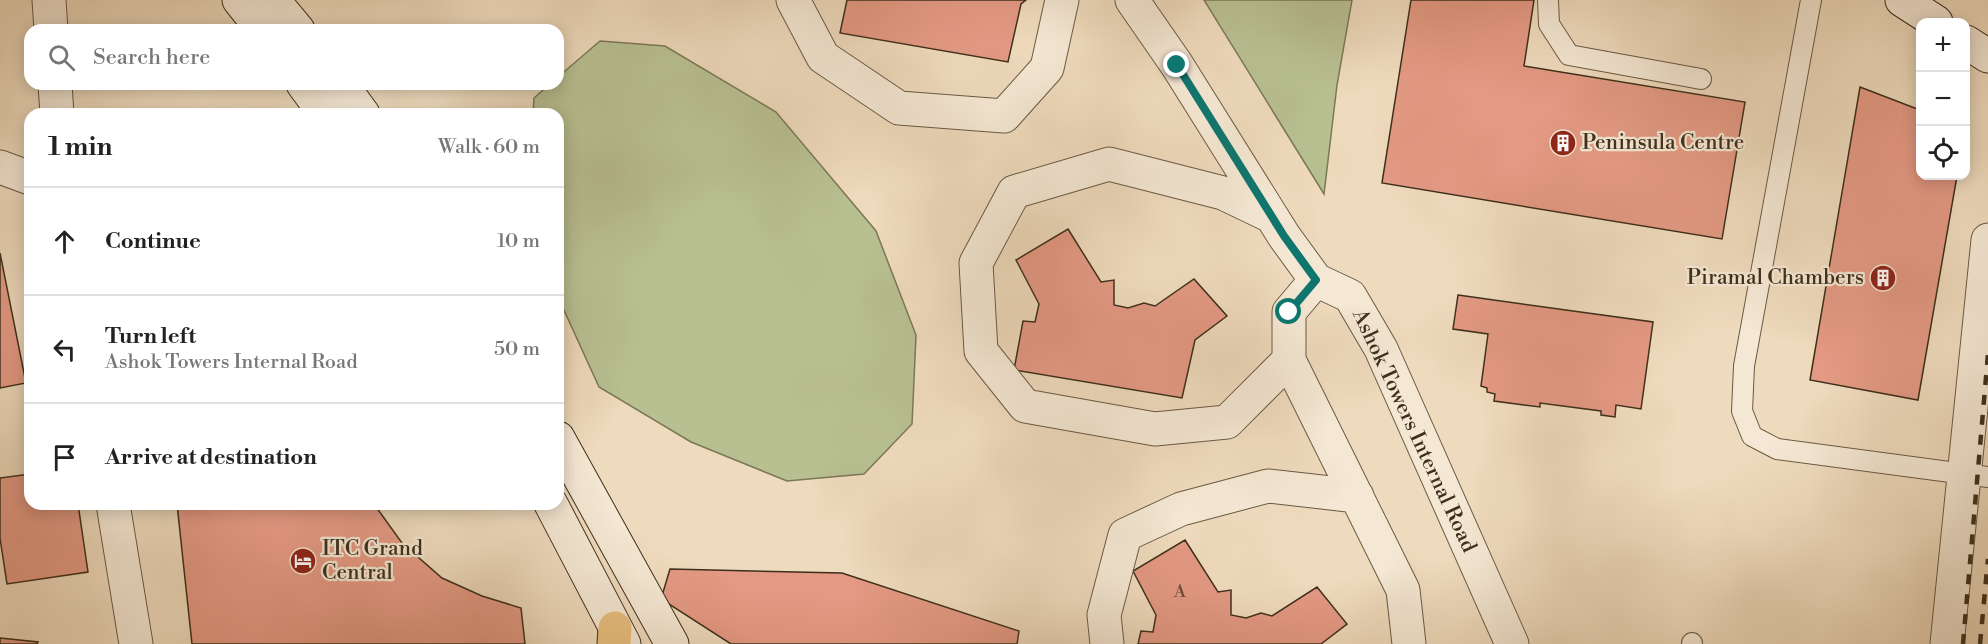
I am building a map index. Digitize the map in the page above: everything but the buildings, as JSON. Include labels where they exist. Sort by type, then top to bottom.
[{"type":"street","points":[[49,0],[51,24]]},
{"type":"street","points":[[239,0],[258,24]]},
{"type":"street","points":[[273,0],[293,24]]},
{"type":"street","points":[[793,0],[823,57],[899,108],[1004,116],[1047,68],[1062,0]]},
{"type":"street","points":[[1132,0],[1177,65],[1272,216],[1316,280],[1289,312],[1289,360],[1403,590],[1409,644]]},
{"type":"street","points":[[1902,0],[1930,18]]},
{"type":"street","points":[[1970,45],[1988,56]]},
{"type":"street","points":[[55,90],[57,108]]},
{"type":"street","points":[[1272,216],[1223,194],[1109,164],[1014,192],[976,263],[981,351],[1025,406],[1155,429],[1227,422],[1289,360]]},
{"type":"street","points":[[0,167],[24,176]]},
{"type":"street","points":[[1947,644],[1976,476],[1988,240]]},
{"type":"street","name":"Ashok Towers Internal Road","points":[[1316,280],[1350,296],[1381,349],[1512,644]]},
{"type":"street","points":[[564,449],[667,643]]},
{"type":"street","points":[[1107,644],[1104,615],[1125,535],[1181,509],[1268,486],[1357,496]]},
{"type":"street","points":[[114,510],[136,644]]},
{"type":"street","points":[[554,510],[618,639]]},
{"type":"lane","points":[[1548,0],[1549,24],[1569,55],[1701,79]]},
{"type":"lane","points":[[1811,0],[1744,366],[1742,411],[1752,436],[1777,449],[1976,476]]},
{"type":"green space","points":[[1204,0],[1352,0],[1337,85],[1324,194]]},
{"type":"green space","points":[[600,41],[665,46],[776,112],[876,231],[916,335],[912,424],[864,474],[787,481],[691,442],[599,387],[564,310],[564,108],[533,108],[534,98],[543,90],[564,90],[564,72]]},
{"type":"railway","points":[[1963,644],[1988,354]]},
{"type":"railway","points":[[1980,644],[1988,559]]},
{"type":"place","name":"Peninsula Centre","points":[[1563,143]]},
{"type":"place","name":"Piramal Chambers","points":[[1883,278]]},
{"type":"place","name":"ITC Grand Central","points":[[303,561]]},
{"type":"route","points":[[1177,65],[1284,236],[1316,280],[1289,312]]}]
